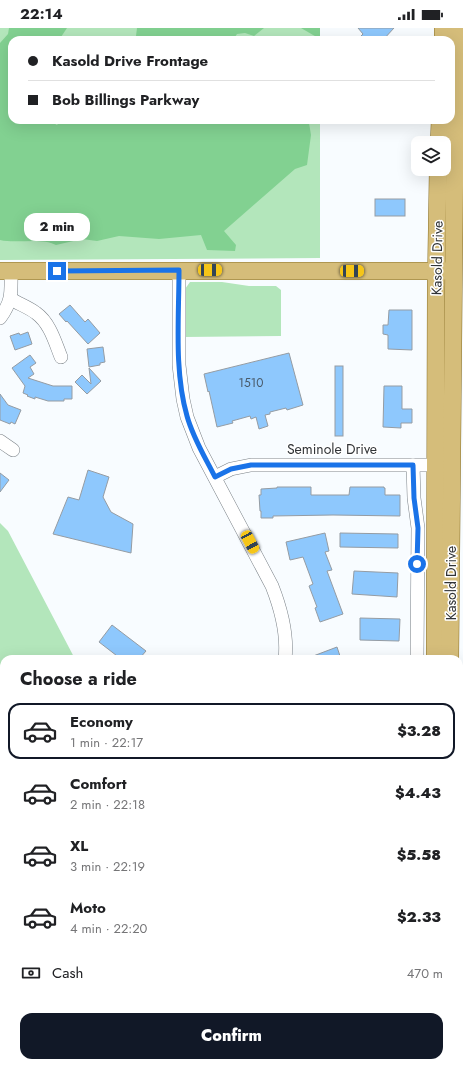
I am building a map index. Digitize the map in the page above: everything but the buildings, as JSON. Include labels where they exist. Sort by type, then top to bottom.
[{"type":"main road","name":"Kasold Drive","points":[[435,655],[444,465],[460,271],[456,28]]},
{"type":"main road","points":[[439,136],[440,124]]},
{"type":"main road","name":"Kasold Drive","points":[[438,176],[437,271],[450,655]]},
{"type":"main road","points":[[6,271],[460,271]]},
{"type":"street","points":[[179,270],[179,365],[183,399],[193,433],[274,590],[279,603],[284,631],[285,655]]},
{"type":"street","points":[[0,318],[8,307],[11,299],[6,271]]},
{"type":"street","points":[[11,299],[37,314],[44,320],[61,357]]},
{"type":"street","points":[[0,441],[13,450]]},
{"type":"street","name":"Seminole Drive","points":[[215,477],[231,469],[251,465],[444,465]]},
{"type":"street","points":[[413,465],[414,498],[418,528],[417,655]]},
{"type":"green space","points":[[0,28],[320,28],[320,36],[8,36],[8,124],[320,124],[320,258],[0,260]]},
{"type":"green space","points":[[9,28],[67,28],[62,36],[8,36],[8,124],[309,124],[311,135],[307,165],[295,169],[224,231],[236,245],[235,251],[207,250],[201,235],[159,239],[119,236],[97,241],[82,239],[56,245],[43,241],[0,240],[0,43],[8,34]]},
{"type":"green space","points":[[137,28],[264,28],[254,36],[245,33],[237,34],[236,36],[136,36]]},
{"type":"green space","points":[[301,28],[320,28],[320,36],[315,36]]},
{"type":"green space","points":[[190,282],[222,282],[249,286],[276,286],[281,290],[281,336],[184,337],[185,289]]},
{"type":"green space","points":[[0,523],[8,531],[73,655],[0,655]]},
{"type":"route","points":[[57,271],[179,270],[179,365],[183,399],[187,417],[199,448],[215,477],[231,469],[251,465],[413,465],[413,488],[418,528],[417,564]]}]
